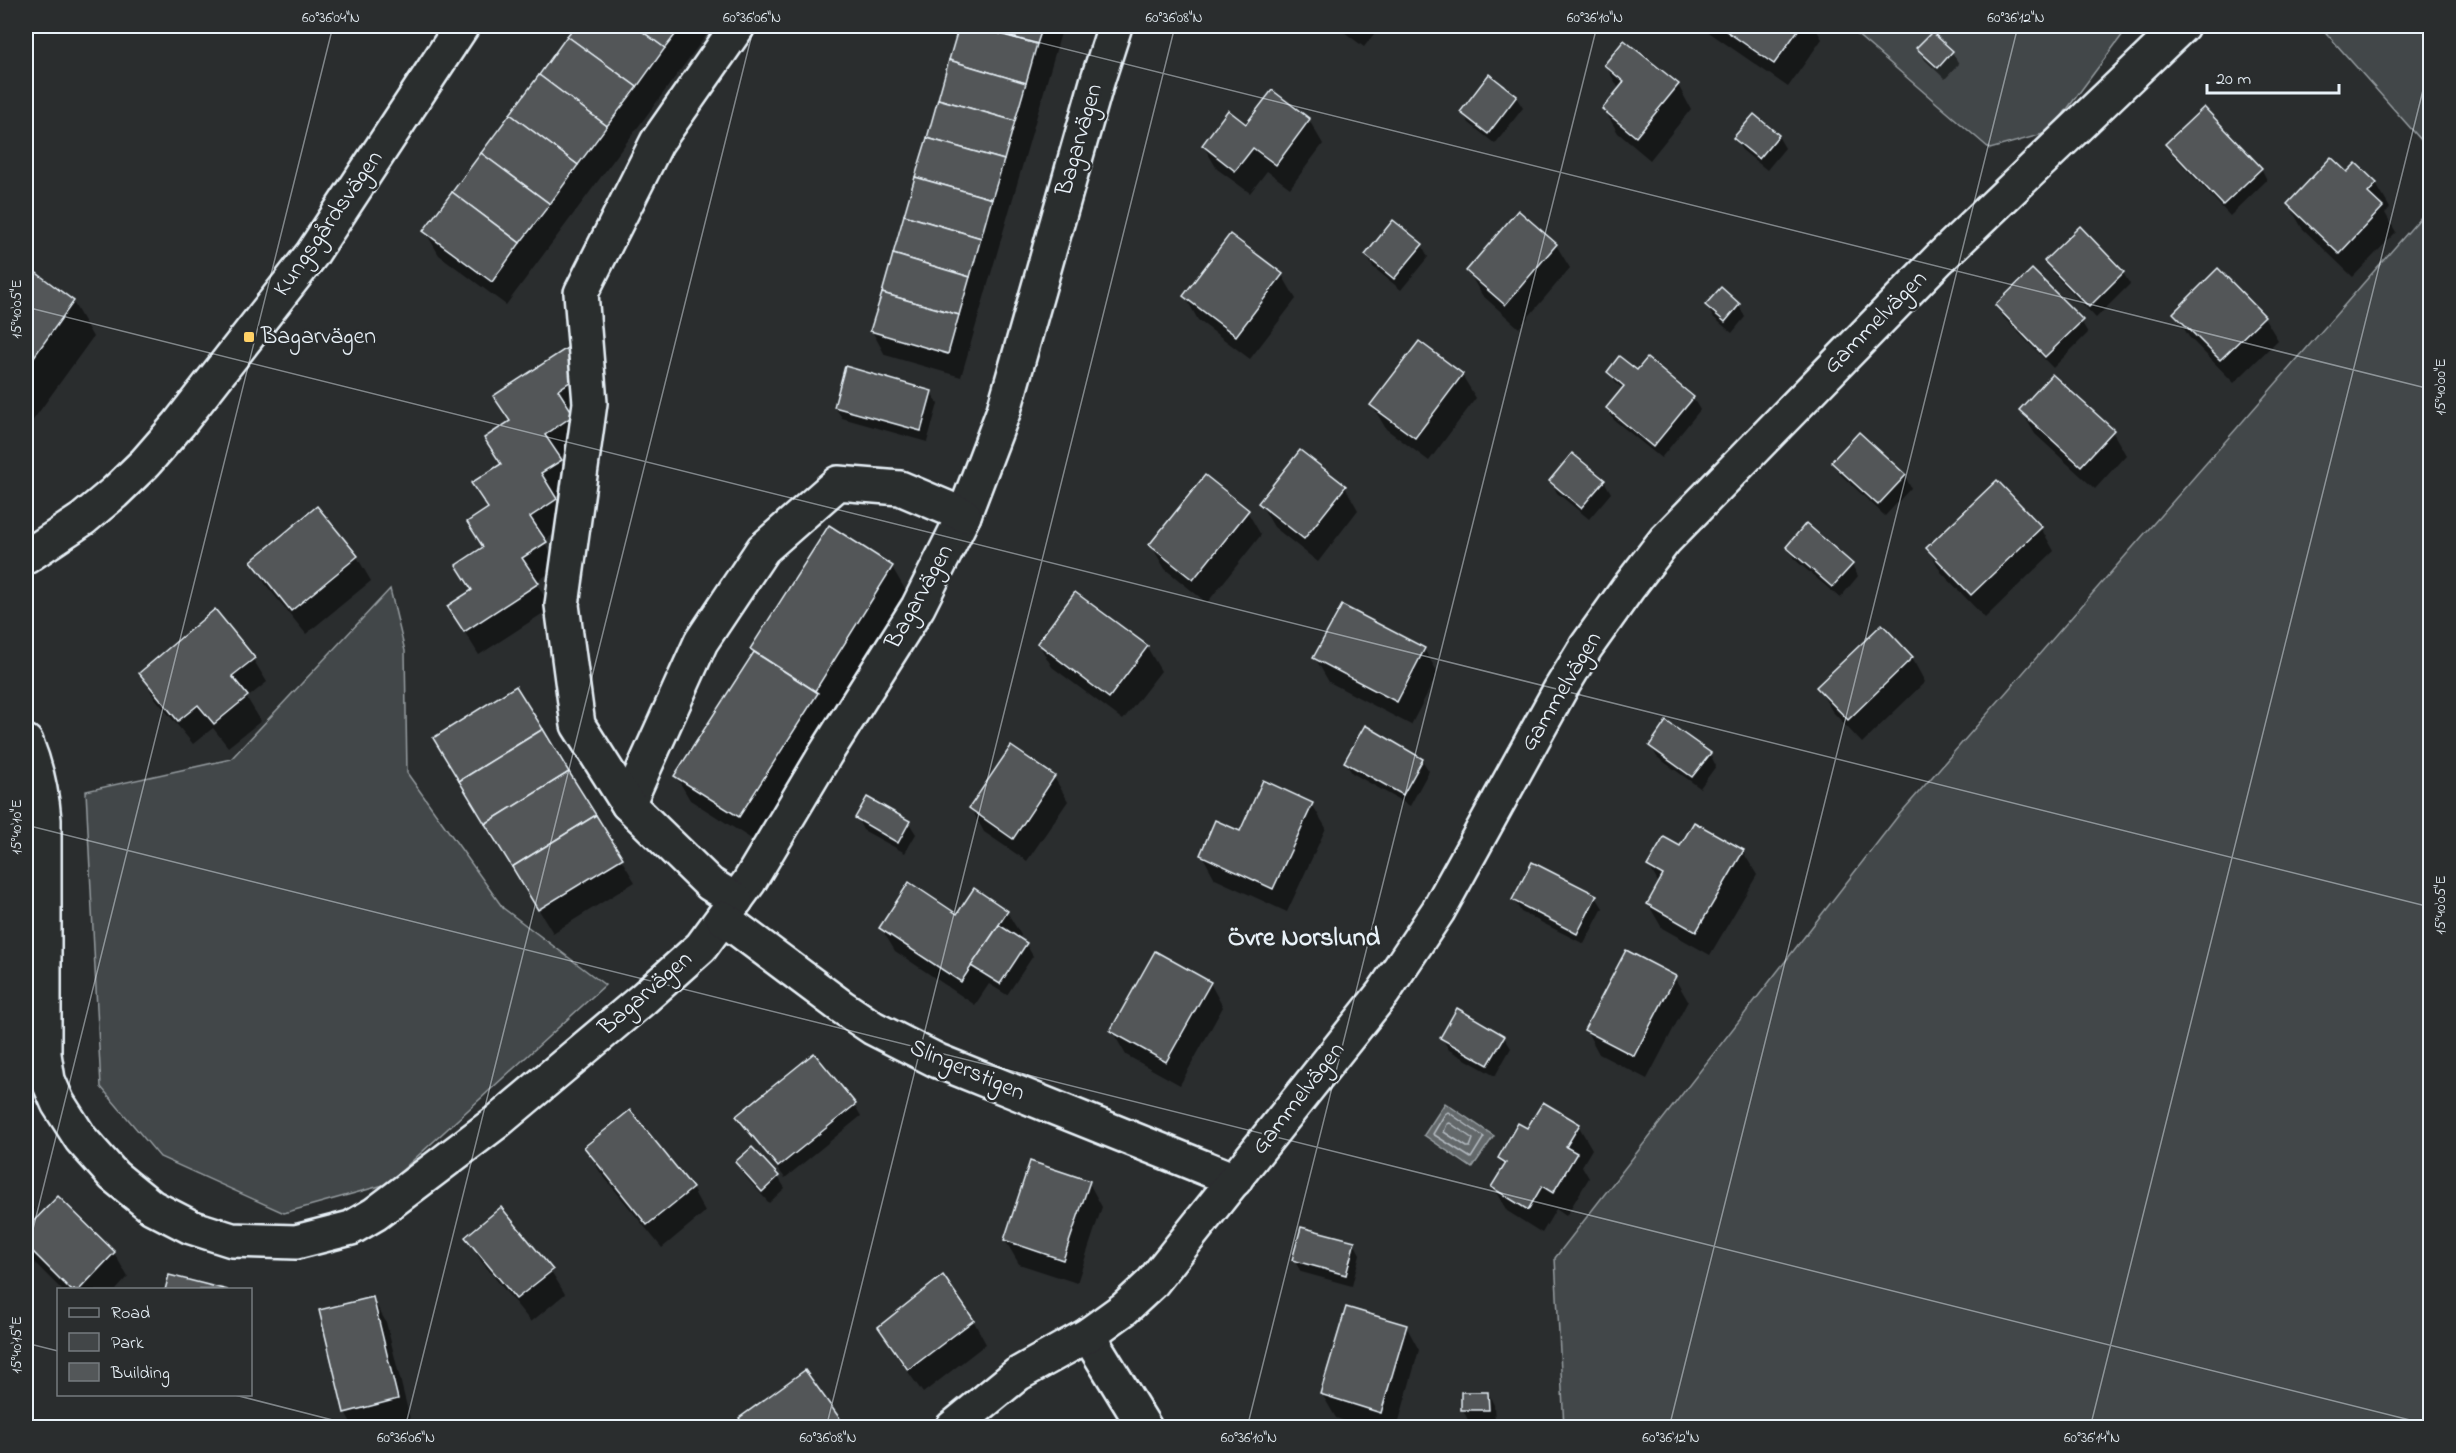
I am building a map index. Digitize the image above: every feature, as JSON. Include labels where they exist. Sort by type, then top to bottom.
[{"type":"street","name":"Kungsgårdsvägen","points":[[26,557],[83,519],[146,463],[312,254],[462,26]]},
{"type":"street","name":"Slingerstigen","points":[[738,26],[657,142],[581,293],[590,404],[562,605],[578,725],[628,804],[710,884],[729,909],[842,1007],[906,1046],[938,1061],[1235,1180]]},
{"type":"street","name":"Bagarvägen","points":[[26,742],[42,798],[44,819],[44,1054],[48,1080],[58,1103],[81,1139],[114,1176],[152,1207],[191,1227],[232,1239],[296,1242],[351,1228],[375,1214],[498,1121],[643,999],[700,947],[749,882],[826,753],[918,607],[964,515],[1004,410],[1115,26]]},
{"type":"street","name":"Gammelvägen","points":[[952,1428],[1018,1374],[1088,1335],[1152,1283],[1383,993],[1438,911],[1560,690],[1622,596],[1665,540],[1939,259],[2182,26]]},
{"type":"street","points":[[628,804],[701,642],[763,549],[838,483],[900,488],[964,515]]},
{"type":"street","points":[[1088,1335],[1145,1428]]},
{"type":"green space","points":[[1847,26],[2129,26],[2050,132],[1990,149]]},
{"type":"green space","points":[[2320,26],[2430,26],[2430,150]]},
{"type":"green space","points":[[2430,207],[2430,1427],[1564,1427],[1555,1258],[1898,816]]},
{"type":"green space","points":[[390,589],[405,651],[407,773],[503,908],[605,985],[387,1184],[284,1213],[160,1157],[101,1087],[86,791],[231,759]]},
{"type":"water","points":[[1445,1103],[1494,1136],[1472,1168],[1424,1135]]},
{"type":"building","points":[[575,26],[635,26],[665,48],[637,87],[567,36]]},
{"type":"building","points":[[635,26],[682,26],[665,48]]},
{"type":"building","points":[[959,26],[973,26],[1037,44],[1026,83],[949,60]]},
{"type":"building","points":[[973,26],[1043,26],[1037,44]]},
{"type":"building","points":[[1719,26],[1801,26],[1774,64]]},
{"type":"building","points":[[1932,32],[1953,51],[1938,68],[1916,48]]},
{"type":"building","points":[[567,36],[637,87],[607,126],[539,75]]},
{"type":"building","points":[[1624,40],[1679,84],[1636,137],[1602,109],[1624,82],[1604,65]]},
{"type":"building","points":[[949,60],[1026,83],[1015,121],[938,99]]},
{"type":"building","points":[[1489,74],[1517,96],[1488,134],[1460,112]]},
{"type":"building","points":[[539,75],[607,126],[578,165],[510,114]]},
{"type":"building","points":[[1272,90],[1310,119],[1276,165],[1253,148],[1235,171],[1202,145],[1228,110],[1246,124]]},
{"type":"building","points":[[938,99],[1015,121],[1004,160],[927,138]]},
{"type":"building","points":[[2204,107],[2262,168],[2223,205],[2165,144]]},
{"type":"building","points":[[510,114],[578,165],[550,204],[481,153]]},
{"type":"building","points":[[1754,114],[1779,135],[1759,159],[1733,138]]},
{"type":"building","points":[[927,138],[1004,160],[992,199],[915,177]]},
{"type":"building","points":[[481,153],[550,204],[520,243],[452,192]]},
{"type":"building","points":[[2331,157],[2347,172],[2356,163],[2377,183],[2368,193],[2383,207],[2339,254],[2287,204]]},
{"type":"building","points":[[915,177],[992,199],[981,238],[904,215]]},
{"type":"building","points":[[452,192],[520,243],[492,282],[423,231]]},
{"type":"building","points":[[1518,210],[1557,244],[1505,305],[1466,271]]},
{"type":"building","points":[[904,215],[981,238],[970,277],[893,254]]},
{"type":"building","points":[[1393,220],[1423,244],[1394,279],[1365,255]]},
{"type":"building","points":[[2080,226],[2124,272],[2089,307],[2044,261]]},
{"type":"building","points":[[1230,234],[1283,274],[1236,336],[1183,296]]},
{"type":"building","points":[[893,254],[970,277],[959,315],[882,293]]},
{"type":"building","points":[[26,265],[74,301],[26,368]]},
{"type":"building","points":[[2218,268],[2265,316],[2220,360],[2173,313]]},
{"type":"building","points":[[2032,269],[2083,320],[2045,357],[1995,305]]},
{"type":"building","points":[[1721,287],[1740,304],[1725,322],[1705,305]]},
{"type":"building","points":[[882,293],[959,315],[948,354],[870,331]]},
{"type":"building","points":[[1419,341],[1463,374],[1415,438],[1370,405]]},
{"type":"building","points":[[567,348],[583,373],[558,390],[574,415],[545,435],[562,460],[541,473],[557,499],[530,517],[547,542],[522,558],[539,583],[464,632],[447,606],[472,590],[456,565],[483,547],[467,522],[488,508],[471,483],[501,464],[484,438],[510,421],[493,396]]},
{"type":"building","points":[[1619,356],[1637,370],[1647,358],[1694,397],[1653,447],[1606,408],[1624,386],[1607,372]]},
{"type":"building","points":[[845,366],[932,391],[921,431],[834,407]]},
{"type":"building","points":[[2052,374],[2114,430],[2081,466],[2019,410]]},
{"type":"building","points":[[1859,432],[1906,475],[1878,505],[1831,462]]},
{"type":"building","points":[[1300,450],[1346,486],[1304,539],[1258,503]]},
{"type":"building","points":[[1572,453],[1605,480],[1581,508],[1549,481]]},
{"type":"building","points":[[1205,475],[1249,510],[1193,580],[1149,545]]},
{"type":"building","points":[[1997,480],[2042,527],[1971,595],[1926,548]]},
{"type":"building","points":[[317,506],[358,556],[291,611],[251,561]]},
{"type":"building","points":[[1806,523],[1853,564],[1832,587],[1786,547]]},
{"type":"building","points":[[829,525],[893,566],[815,691],[750,649]]},
{"type":"building","points":[[1075,592],[1148,646],[1109,698],[1037,643]]},
{"type":"building","points":[[1342,605],[1425,648],[1397,702],[1313,658]]},
{"type":"building","points":[[215,609],[255,658],[232,676],[248,696],[214,724],[198,705],[178,721],[139,673]]},
{"type":"building","points":[[1882,624],[1913,657],[1848,720],[1816,687]]},
{"type":"building","points":[[754,652],[818,693],[739,817],[674,776]]},
{"type":"building","points":[[516,686],[543,729],[459,781],[433,738]]},
{"type":"building","points":[[1666,721],[1711,753],[1692,777],[1649,746]]},
{"type":"building","points":[[1365,725],[1423,759],[1403,795],[1344,762]]},
{"type":"building","points":[[543,729],[569,772],[485,824],[459,781]]},
{"type":"building","points":[[1011,746],[1055,776],[1013,839],[969,808]]},
{"type":"building","points":[[569,772],[596,815],[512,867],[485,824]]},
{"type":"building","points":[[1263,780],[1313,803],[1273,889],[1200,855],[1215,820],[1240,831]]},
{"type":"building","points":[[867,797],[910,821],[898,843],[855,818]]},
{"type":"building","points":[[596,815],[623,858],[538,910],[512,867]]},
{"type":"building","points":[[1694,822],[1744,850],[1696,932],[1647,904],[1663,875],[1647,866],[1664,837],[1680,846]]},
{"type":"building","points":[[1532,862],[1597,895],[1577,934],[1512,900]]},
{"type":"building","points":[[909,882],[957,914],[974,888],[1008,911],[961,982],[879,928]]},
{"type":"building","points":[[999,925],[1027,943],[1000,984],[971,966]]},
{"type":"building","points":[[1626,950],[1676,976],[1634,1056],[1584,1030]]},
{"type":"building","points":[[1155,951],[1211,982],[1166,1062],[1110,1031]]},
{"type":"building","points":[[1457,1008],[1505,1036],[1488,1065],[1440,1038]]},
{"type":"building","points":[[814,1053],[856,1104],[778,1167],[736,1116]]},
{"type":"building","points":[[1543,1102],[1580,1124],[1566,1147],[1577,1153],[1553,1193],[1542,1186],[1528,1210],[1491,1187],[1506,1163],[1498,1158],[1518,1123],[1527,1128]]},
{"type":"building","points":[[630,1110],[693,1188],[647,1225],[584,1147]]},
{"type":"building","points":[[752,1147],[779,1176],[762,1192],[735,1162]]},
{"type":"building","points":[[1030,1161],[1090,1181],[1063,1260],[1004,1240]]},
{"type":"building","points":[[58,1196],[115,1252],[81,1288],[69,1288],[26,1245],[26,1229]]},
{"type":"building","points":[[501,1207],[553,1270],[516,1299],[465,1237]]},
{"type":"building","points":[[1301,1227],[1355,1241],[1346,1275],[1292,1260]]},
{"type":"building","points":[[169,1275],[220,1288],[166,1288]]},
{"type":"building","points":[[943,1275],[974,1320],[908,1370],[878,1327]]},
{"type":"building","points":[[373,1297],[398,1399],[344,1413],[319,1310]]},
{"type":"building","points":[[1346,1307],[1407,1325],[1381,1413],[1320,1394]]},
{"type":"building","points":[[805,1370],[846,1427],[745,1428],[739,1418]]},
{"type":"building","points":[[1461,1392],[1488,1392],[1489,1410],[1461,1410]]},
{"type":"place","name":"Bagarvägen","points":[[249,337]]},
{"type":"district","name":"Övre Norslund","points":[[1304,939]]}]
